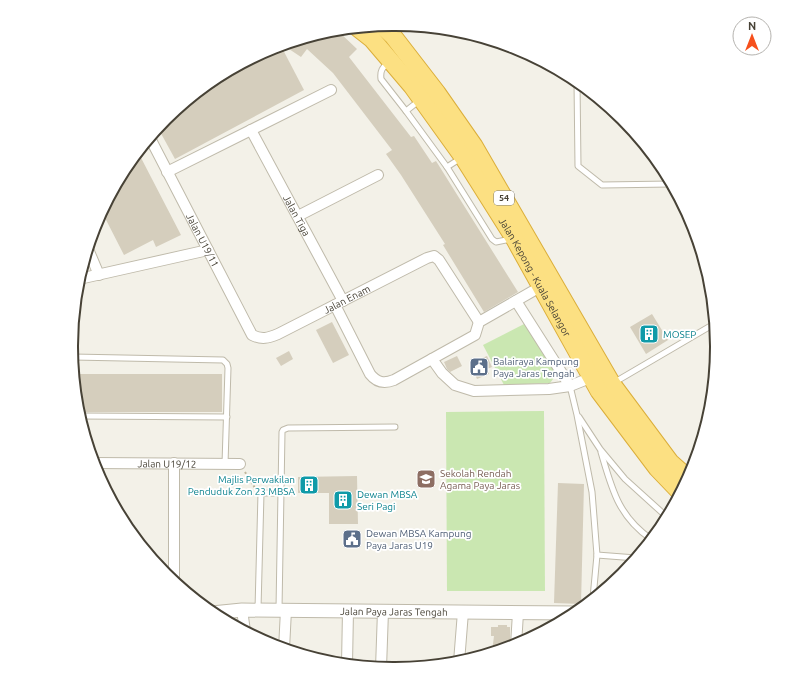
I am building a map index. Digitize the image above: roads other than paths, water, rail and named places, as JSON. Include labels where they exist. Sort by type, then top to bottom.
[{"type":"highway","name":"Jalan Kepong - Kuala Selangor","points":[[387,31],[437,93],[474,146],[600,384],[670,462],[682,473]]},
{"type":"highway","name":"Jalan Kepong - Kuala Selangor","points":[[364,33],[372,39],[412,86],[463,157],[514,238],[540,287],[600,384],[657,468],[676,488]]},
{"type":"street","points":[[167,172],[331,90]]},
{"type":"street","name":"Jalan Tiga","points":[[251,130],[298,216],[374,380],[387,383],[394,380],[475,335],[479,322]]},
{"type":"street","name":"Jalan U19/11","points":[[153,143],[248,329],[252,335],[259,338]]},
{"type":"street","points":[[298,216],[378,175]]},
{"type":"street","points":[[86,278],[208,250]]},
{"type":"street","name":"Jalan Enam","points":[[259,338],[268,338],[278,334],[427,258],[434,256],[479,322]]},
{"type":"street","points":[[92,257],[100,275]]},
{"type":"street","points":[[479,322],[540,287]]},
{"type":"street","points":[[516,300],[570,386]]},
{"type":"street","points":[[432,359],[442,373],[455,385],[474,391],[549,389],[600,384]]},
{"type":"street","name":"Jalan U19/12","points":[[101,463],[240,464]]},
{"type":"street","points":[[174,463],[174,573]]},
{"type":"street","points":[[242,610],[244,624]]},
{"type":"street","name":"Jalan Paya Jaras Tengah","points":[[225,613],[242,610],[283,610],[563,613]]},
{"type":"street","points":[[283,610],[284,642]]},
{"type":"street","points":[[347,658],[348,611]]},
{"type":"street","points":[[381,661],[382,611]]},
{"type":"street","points":[[460,655],[463,612]]},
{"type":"street","points":[[516,637],[518,613]]},
{"type":"lane","points":[[390,61],[382,68],[380,73],[381,79],[406,110],[447,167],[492,239],[499,242],[514,238]]},
{"type":"lane","points":[[577,90],[578,166],[602,185],[664,184]]},
{"type":"lane","points":[[406,110],[422,99]]},
{"type":"lane","points":[[447,167],[463,157]]},
{"type":"lane","points":[[600,384],[709,327]]},
{"type":"lane","points":[[79,357],[223,360],[228,364],[225,464]]},
{"type":"lane","points":[[570,386],[578,414],[592,492],[597,555],[594,591]]},
{"type":"lane","points":[[578,414],[600,449],[625,479],[662,512]]},
{"type":"lane","points":[[87,416],[227,417]]},
{"type":"lane","points":[[283,610],[282,432],[286,429],[395,427]]},
{"type":"lane","points":[[600,449],[612,491],[624,513],[640,531],[646,536]]},
{"type":"lane","points":[[258,610],[261,493],[282,493]]},
{"type":"lane","points":[[597,555],[629,557]]},
{"type":"place","name":"MOSEP","points":[[649,334]]},
{"type":"place","name":"Balairaya Kampung Paya Jaras Tengah","points":[[479,367]]},
{"type":"place","name":"Sekolah Rendah Agama Paya Jaras","points":[[426,479]]},
{"type":"place","name":"Majlis Perwakilan Penduduk Zon 23 MBSA","points":[[309,485]]},
{"type":"place","name":"Dewan MBSA Seri Pagi","points":[[343,500]]},
{"type":"place","name":"Dewan MBSA Kampung Paya Jaras U19","points":[[352,539]]}]
